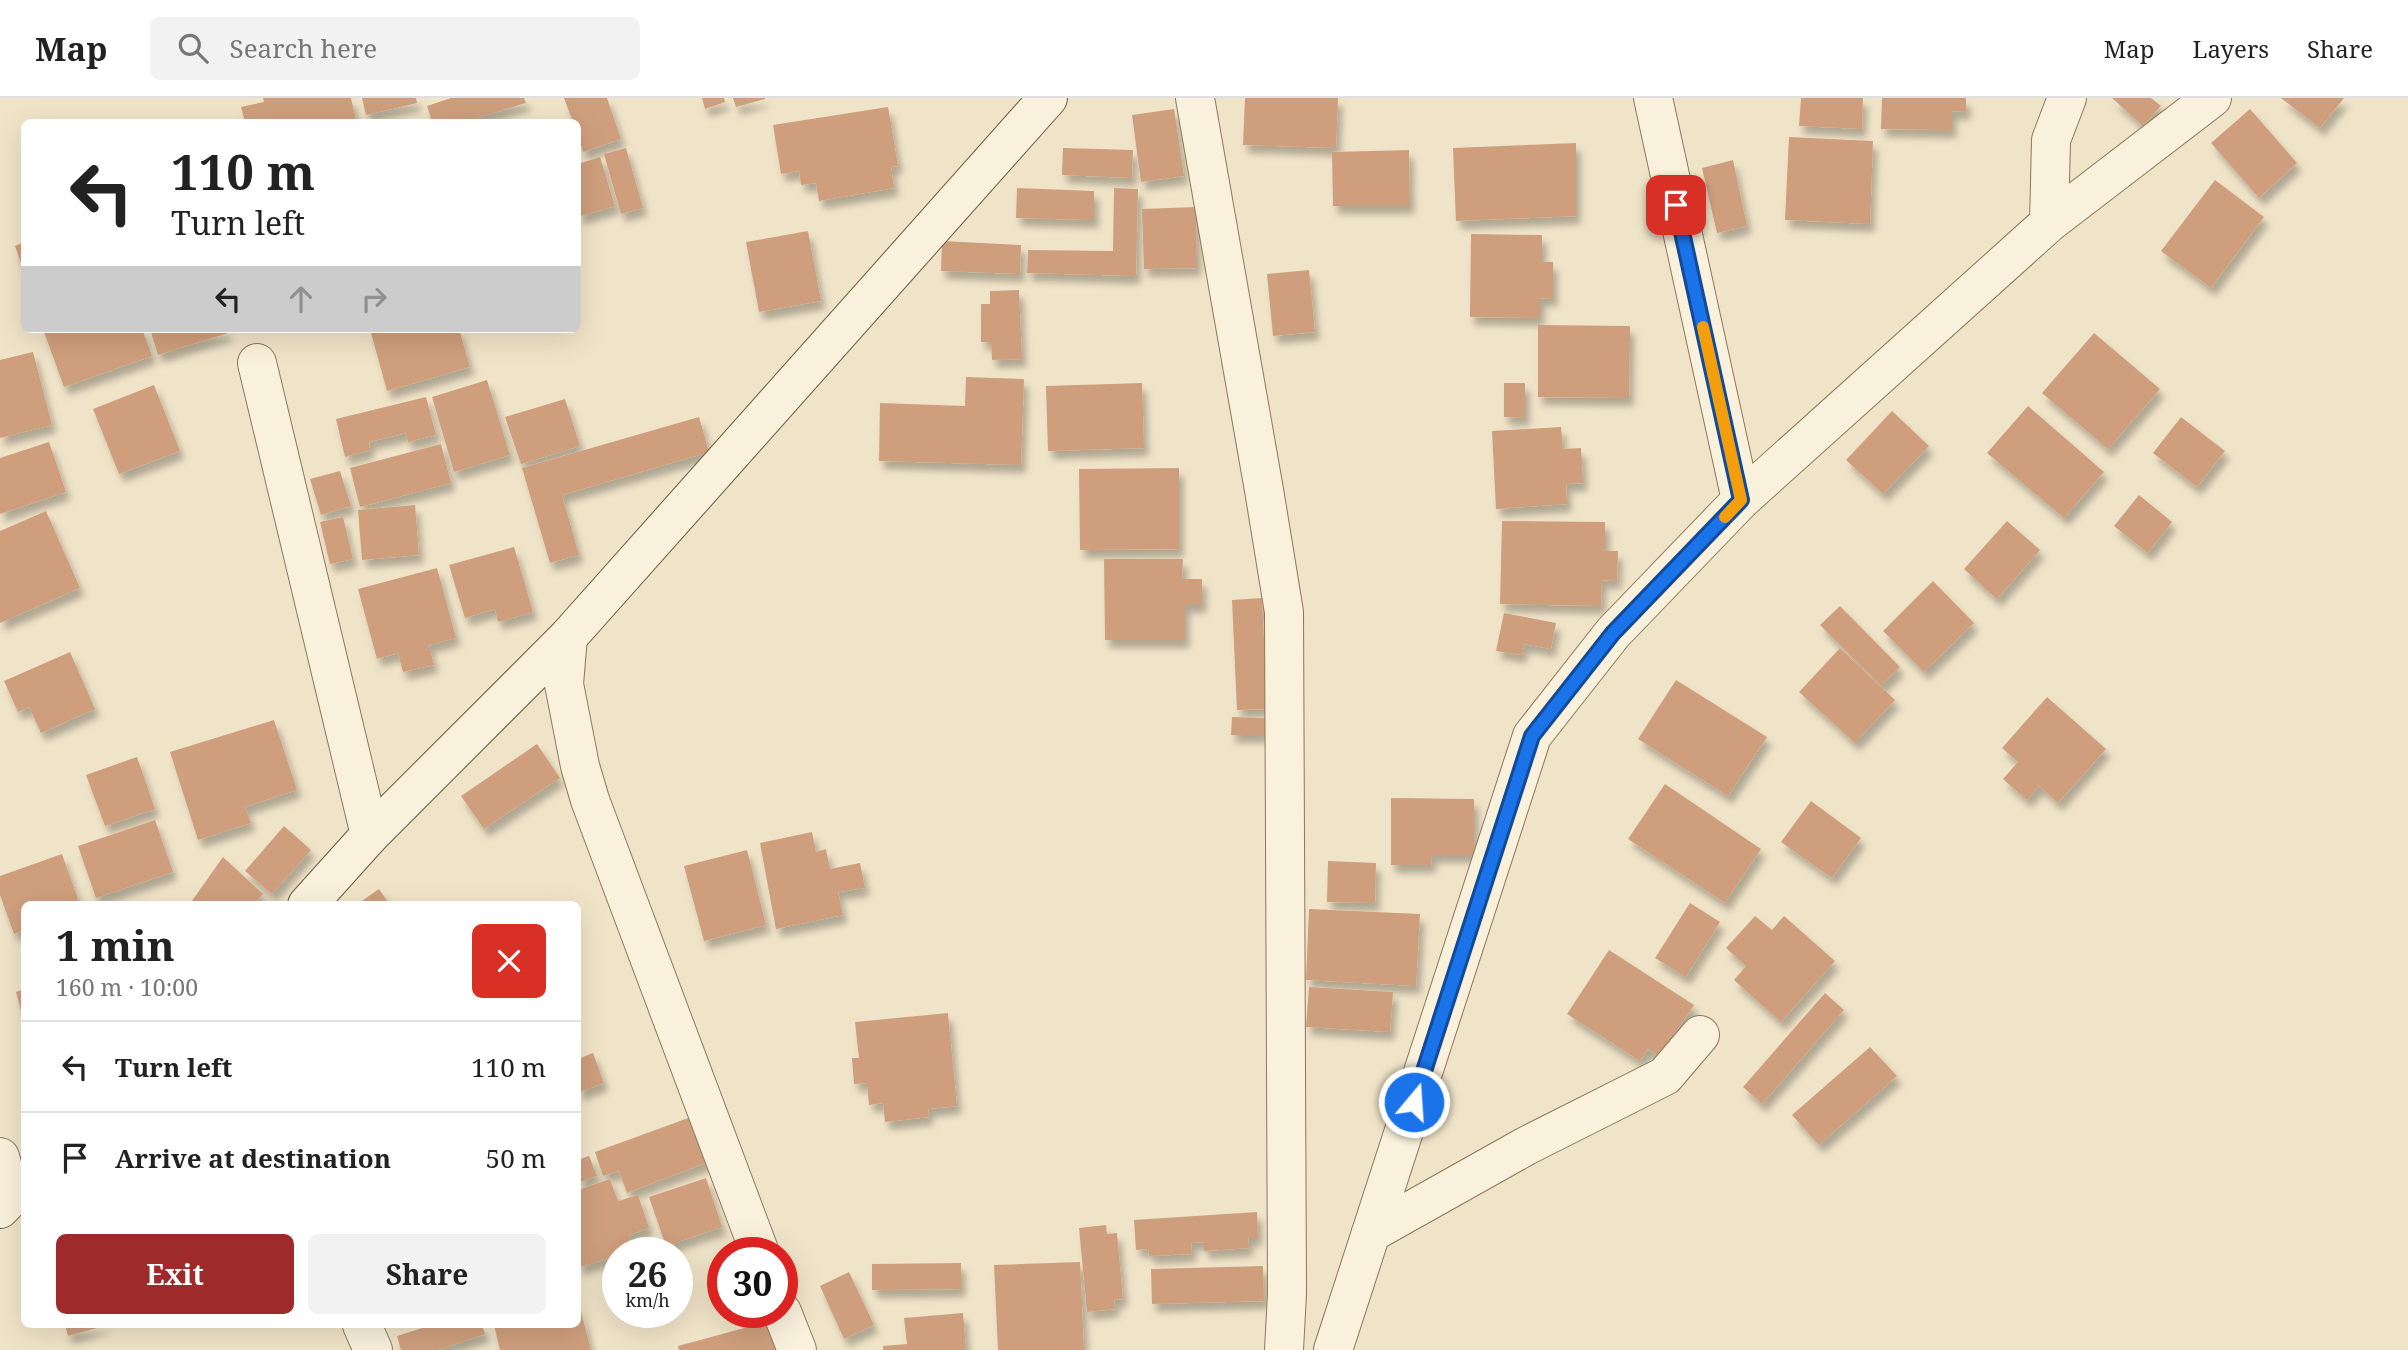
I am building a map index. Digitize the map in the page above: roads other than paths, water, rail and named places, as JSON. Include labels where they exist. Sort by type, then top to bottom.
[{"type":"street","points":[[310,901],[370,835],[568,638],[1048,98]]},
{"type":"street","points":[[1195,98],[1284,612],[1287,1280],[1284,1350]]},
{"type":"street","points":[[1653,98],[1741,500]]},
{"type":"street","points":[[2049,223],[2051,140],[2067,98]]},
{"type":"street","points":[[1333,1350],[1532,736],[1613,633],[1741,500],[2049,223],[2211,98]]},
{"type":"street","points":[[257,363],[370,835]]},
{"type":"street","points":[[568,638],[564,684],[580,766],[754,1237]]},
{"type":"street","points":[[1371,1233],[1526,1146],[1665,1076],[1700,1035]]},
{"type":"street","points":[[0,1157],[12,1197]]},
{"type":"street","points":[[363,1328],[373,1350]]},
{"type":"street","points":[[788,1328],[797,1350]]}]
